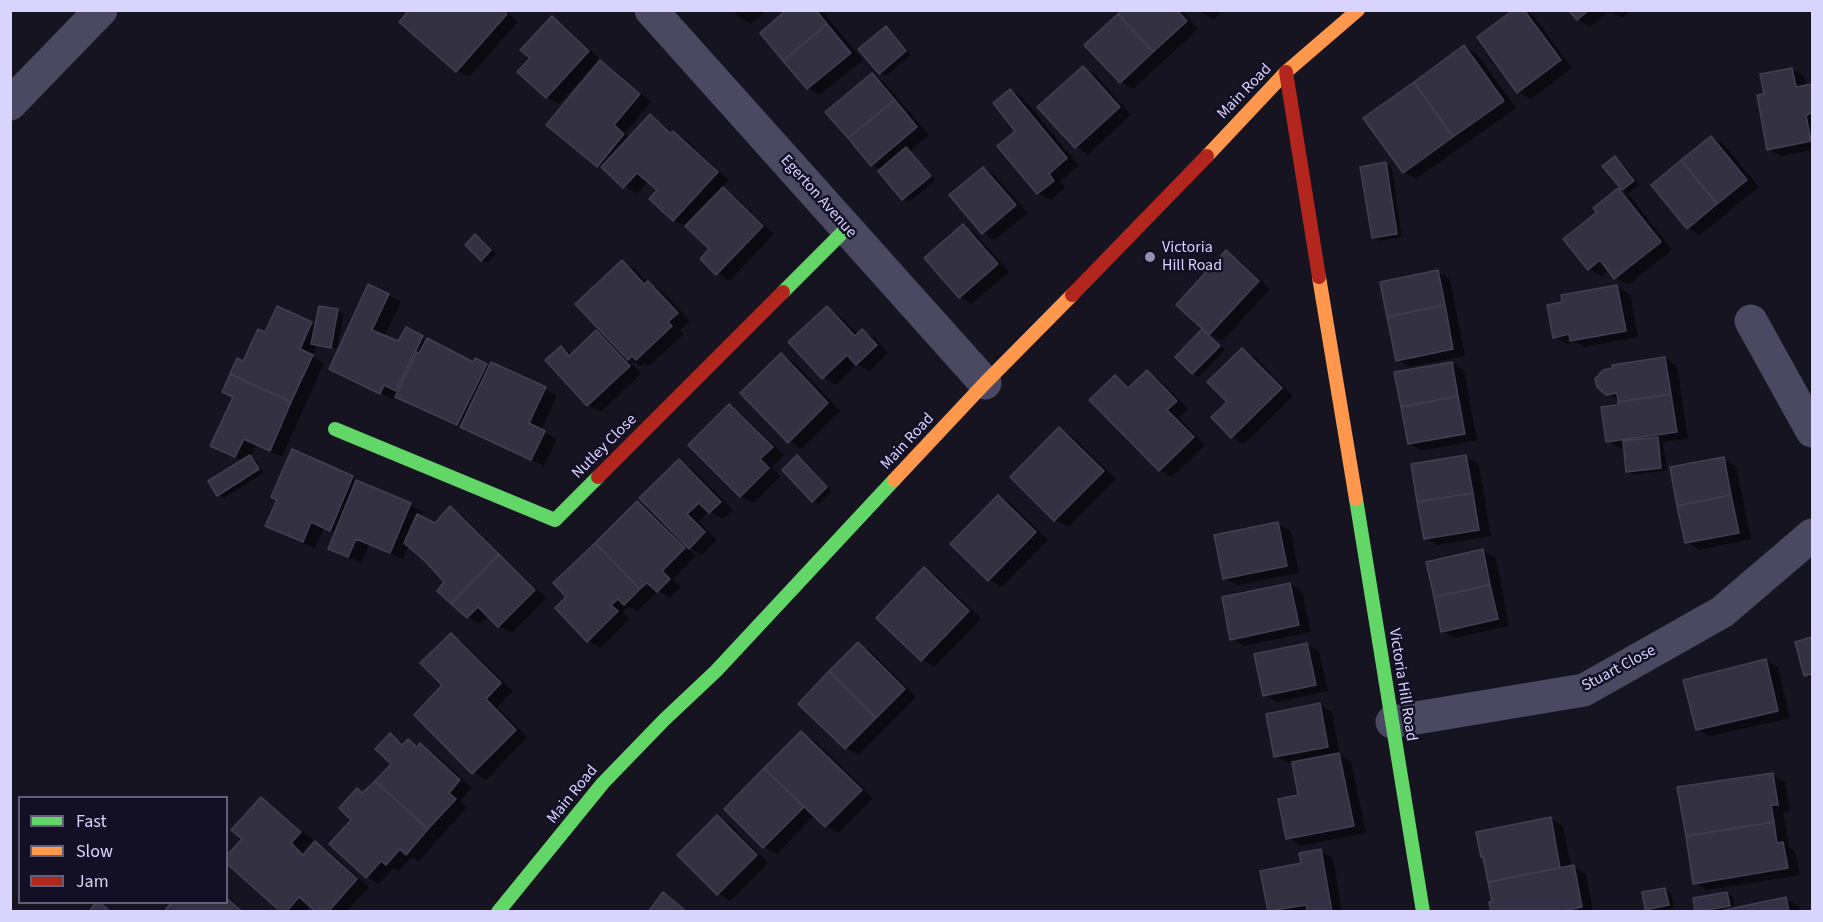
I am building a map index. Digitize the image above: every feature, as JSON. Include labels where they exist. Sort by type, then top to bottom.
[{"type":"street","points":[[10,104],[101,10]]},
{"type":"street","name":"Egerton Avenue","points":[[651,10],[985,383]]},
{"type":"street","name":"Main Road","points":[[498,912],[603,783],[664,720],[716,671],[985,383],[1127,240],[1286,72],[1358,10]]},
{"type":"street","name":"Victoria Hill Road","points":[[1286,72],[1423,912]]},
{"type":"street","name":"Nutley Close","points":[[335,429],[555,520],[846,229]]},
{"type":"street","points":[[1751,321],[1812,431]]},
{"type":"street","name":"Stuart Close","points":[[1392,722],[1584,690],[1722,612],[1812,535]]},
{"type":"building","points":[[409,10],[503,10],[507,14],[456,72],[399,22]]},
{"type":"building","points":[[786,10],[816,10],[827,24],[783,61],[760,33]]},
{"type":"building","points":[[1122,10],[1177,10],[1187,21],[1153,52],[1118,14]]},
{"type":"building","points":[[1513,10],[1524,10],[1561,60],[1517,93],[1477,37]]},
{"type":"building","points":[[1568,10],[1589,10],[1577,20]]},
{"type":"building","points":[[1118,14],[1153,52],[1120,83],[1084,45]]},
{"type":"building","points":[[552,16],[589,51],[546,98],[517,72],[530,58],[520,50]]},
{"type":"building","points":[[827,24],[851,53],[807,89],[783,61]]},
{"type":"building","points":[[886,26],[906,51],[879,74],[858,49]]},
{"type":"building","points":[[1464,45],[1504,101],[1453,137],[1414,82]]},
{"type":"building","points":[[600,60],[640,94],[614,125],[624,134],[597,167],[546,125]]},
{"type":"building","points":[[1083,66],[1120,107],[1075,148],[1037,107]]},
{"type":"building","points":[[1792,68],[1796,87],[1812,84],[1812,113],[1806,115],[1811,141],[1767,150],[1757,95],[1764,94],[1760,74]]},
{"type":"building","points":[[872,73],[895,100],[848,138],[825,112]]},
{"type":"building","points":[[1414,82],[1453,137],[1403,173],[1363,118]]},
{"type":"building","points":[[1010,89],[1067,158],[1049,174],[1054,181],[1037,194],[997,146],[1015,131],[993,103]]},
{"type":"building","points":[[895,100],[917,127],[871,166],[848,138]]},
{"type":"building","points":[[650,114],[670,133],[673,131],[718,172],[673,221],[649,199],[657,190],[637,173],[623,188],[601,167]]},
{"type":"building","points":[[1711,136],[1747,180],[1717,204],[1681,160]]},
{"type":"building","points":[[906,147],[931,176],[902,200],[878,171]]},
{"type":"building","points":[[1615,156],[1634,181],[1622,190],[1602,166]]},
{"type":"building","points":[[1681,160],[1717,204],[1687,229],[1651,185]]},
{"type":"building","points":[[1386,162],[1397,234],[1372,238],[1360,167]]},
{"type":"building","points":[[983,167],[1016,205],[982,234],[949,195]]},
{"type":"building","points":[[723,187],[763,226],[716,275],[700,259],[709,249],[685,226]]},
{"type":"building","points":[[1618,188],[1661,242],[1614,279],[1600,260],[1588,270],[1563,239],[1597,212],[1593,208]]},
{"type":"building","points":[[963,224],[998,264],[959,298],[924,258]]},
{"type":"building","points":[[475,234],[491,250],[481,261],[465,245]]},
{"type":"building","points":[[1226,250],[1259,281],[1209,335],[1176,305]]},
{"type":"building","points":[[622,260],[644,284],[648,281],[678,313],[668,322],[672,326],[636,360],[632,356],[628,360],[575,304]]},
{"type":"building","points":[[1438,270],[1445,305],[1387,317],[1380,282]]},
{"type":"building","points":[[368,284],[389,294],[372,330],[398,341],[406,327],[423,336],[396,391],[384,385],[380,394],[329,369]]},
{"type":"building","points":[[1617,285],[1626,331],[1570,341],[1569,334],[1553,338],[1547,305],[1562,302],[1561,295]]},
{"type":"building","points":[[1445,305],[1453,349],[1396,361],[1387,317]]},
{"type":"building","points":[[277,306],[312,322],[300,349],[313,355],[291,402],[230,374],[237,358],[243,361],[258,329],[265,332]]},
{"type":"building","points":[[319,306],[338,309],[331,348],[311,344]]},
{"type":"building","points":[[827,306],[855,336],[862,329],[877,345],[856,365],[847,355],[822,379],[788,342]]},
{"type":"building","points":[[1202,329],[1220,346],[1192,374],[1175,357]]},
{"type":"building","points":[[596,330],[630,366],[587,406],[545,360],[561,346],[569,356]]},
{"type":"building","points":[[427,338],[473,362],[475,358],[487,364],[457,425],[395,397],[417,352],[419,353]]},
{"type":"building","points":[[1242,348],[1282,388],[1231,438],[1211,417],[1227,402],[1207,382]]},
{"type":"building","points":[[781,353],[828,403],[788,443],[740,393]]},
{"type":"building","points":[[1665,357],[1671,394],[1618,402],[1617,393],[1606,395],[1597,387],[1595,379],[1603,370],[1613,368],[1612,365]]},
{"type":"building","points":[[491,362],[546,387],[529,423],[545,431],[531,460],[460,427]]},
{"type":"building","points":[[1452,362],[1458,396],[1401,407],[1394,372]]},
{"type":"building","points":[[1147,370],[1177,401],[1167,410],[1194,437],[1159,471],[1089,400],[1115,375],[1128,388]]},
{"type":"building","points":[[230,374],[291,402],[270,451],[244,439],[235,457],[210,446],[233,397],[222,392]]},
{"type":"building","points":[[1671,394],[1677,432],[1606,442],[1601,407],[1618,405],[1618,402]]},
{"type":"building","points":[[1458,396],[1465,434],[1408,444],[1401,407]]},
{"type":"building","points":[[729,404],[773,447],[760,459],[769,468],[740,497],[688,445]]},
{"type":"building","points":[[1059,427],[1104,471],[1054,521],[1010,477]]},
{"type":"building","points":[[1658,437],[1661,468],[1626,472],[1623,441]]},
{"type":"building","points":[[292,449],[353,476],[330,531],[311,522],[303,542],[265,526],[277,500],[271,497]]},
{"type":"building","points":[[250,455],[259,469],[217,496],[208,481]]},
{"type":"building","points":[[797,455],[827,487],[812,502],[782,470]]},
{"type":"building","points":[[1466,455],[1473,493],[1417,502],[1411,464]]},
{"type":"building","points":[[1724,457],[1731,495],[1677,506],[1670,467]]},
{"type":"building","points":[[679,459],[721,502],[709,513],[699,503],[687,514],[705,532],[689,549],[639,498]]},
{"type":"building","points":[[356,480],[411,503],[390,553],[356,539],[348,557],[328,549]]},
{"type":"building","points":[[1473,493],[1479,530],[1424,539],[1417,502]]},
{"type":"building","points":[[998,495],[1036,532],[988,581],[950,544]]},
{"type":"building","points":[[1731,495],[1739,533],[1685,543],[1677,506]]},
{"type":"building","points":[[637,501],[685,548],[662,571],[670,579],[657,592],[647,583],[640,589],[595,543]]},
{"type":"building","points":[[450,506],[499,554],[451,604],[437,591],[444,582],[404,543],[417,514],[435,523]]},
{"type":"building","points":[[1278,522],[1287,566],[1223,579],[1214,535]]},
{"type":"building","points":[[595,543],[640,589],[624,605],[618,599],[611,605],[618,611],[587,642],[555,608],[566,597],[553,583]]},
{"type":"building","points":[[1483,549],[1490,585],[1434,597],[1426,562]]},
{"type":"building","points":[[499,554],[535,590],[498,627],[478,607],[467,618],[451,604]]},
{"type":"building","points":[[924,567],[969,611],[921,661],[876,618]]},
{"type":"building","points":[[1290,583],[1299,625],[1230,640],[1222,597]]},
{"type":"building","points":[[1490,585],[1498,619],[1441,632],[1434,597]]},
{"type":"building","points":[[451,633],[501,683],[486,699],[516,730],[472,774],[414,715],[442,685],[420,663]]},
{"type":"building","points":[[1812,637],[1812,674],[1804,676],[1795,642]]},
{"type":"building","points":[[858,642],[905,689],[876,718],[829,671]]},
{"type":"building","points":[[1307,643],[1316,685],[1263,696],[1254,654]]},
{"type":"building","points":[[1766,659],[1778,711],[1696,730],[1683,680]]},
{"type":"building","points":[[829,671],[876,718],[845,749],[798,704]]},
{"type":"building","points":[[1320,703],[1328,747],[1274,757],[1266,714]]},
{"type":"building","points":[[801,731],[862,790],[825,827],[764,768]]},
{"type":"building","points":[[390,733],[402,745],[408,739],[417,747],[420,743],[460,780],[449,793],[456,799],[428,829],[375,781],[391,764],[375,749]]},
{"type":"building","points":[[1339,753],[1354,826],[1286,839],[1278,799],[1298,795],[1292,762]]},
{"type":"building","points":[[764,768],[804,807],[763,848],[724,809]]},
{"type":"building","points":[[1773,773],[1778,805],[1771,805],[1774,822],[1686,836],[1677,787]]},
{"type":"building","points":[[375,781],[428,829],[406,855],[400,849],[386,865],[381,861],[366,878],[329,844],[351,820],[339,808],[357,788],[362,793]]},
{"type":"building","points":[[261,797],[301,832],[291,843],[303,855],[315,841],[357,879],[328,912],[316,912],[299,897],[286,912],[281,912],[228,865],[228,854],[242,839],[231,830]]},
{"type":"building","points":[[717,815],[757,855],[717,895],[677,855]]},
{"type":"building","points":[[1551,817],[1560,868],[1488,882],[1476,832]]},
{"type":"building","points":[[1774,822],[1777,843],[1783,842],[1788,868],[1693,884],[1686,836]]},
{"type":"building","points":[[1321,849],[1332,912],[1307,912],[1306,905],[1268,911],[1260,871],[1301,863],[1299,853]]},
{"type":"building","points":[[1574,865],[1582,907],[1559,912],[1491,912],[1489,902],[1492,902],[1488,882]]},
{"type":"building","points":[[1665,888],[1669,905],[1645,910],[1642,892]]},
{"type":"building","points":[[663,892],[687,912],[648,912]]},
{"type":"building","points":[[1727,892],[1730,906],[1695,912],[1693,898]]},
{"type":"building","points":[[1786,897],[1789,912],[1715,912]]},
{"type":"building","points":[[228,900],[243,912],[164,912],[170,904],[228,904]]},
{"type":"building","points":[[95,904],[101,904],[111,912],[89,912]]},
{"type":"traffic: fast","points":[[783,292],[846,229]]},
{"type":"traffic: fast","points":[[335,429],[555,520],[598,477]]},
{"type":"traffic: fast","points":[[498,912],[603,783],[664,720],[716,671],[894,480]]},
{"type":"traffic: fast","points":[[1356,499],[1423,912]]},
{"type":"traffic: slow","points":[[1207,156],[1286,72],[1358,10]]},
{"type":"traffic: slow","points":[[1319,277],[1356,499]]},
{"type":"traffic: slow","points":[[894,480],[1072,295]]},
{"type":"traffic: jam","points":[[1286,72],[1319,277]]},
{"type":"traffic: jam","points":[[1072,295],[1207,156]]},
{"type":"traffic: jam","points":[[598,477],[783,292]]},
{"type":"place","name":"Victoria Hill Road","points":[[1150,257]]}]
